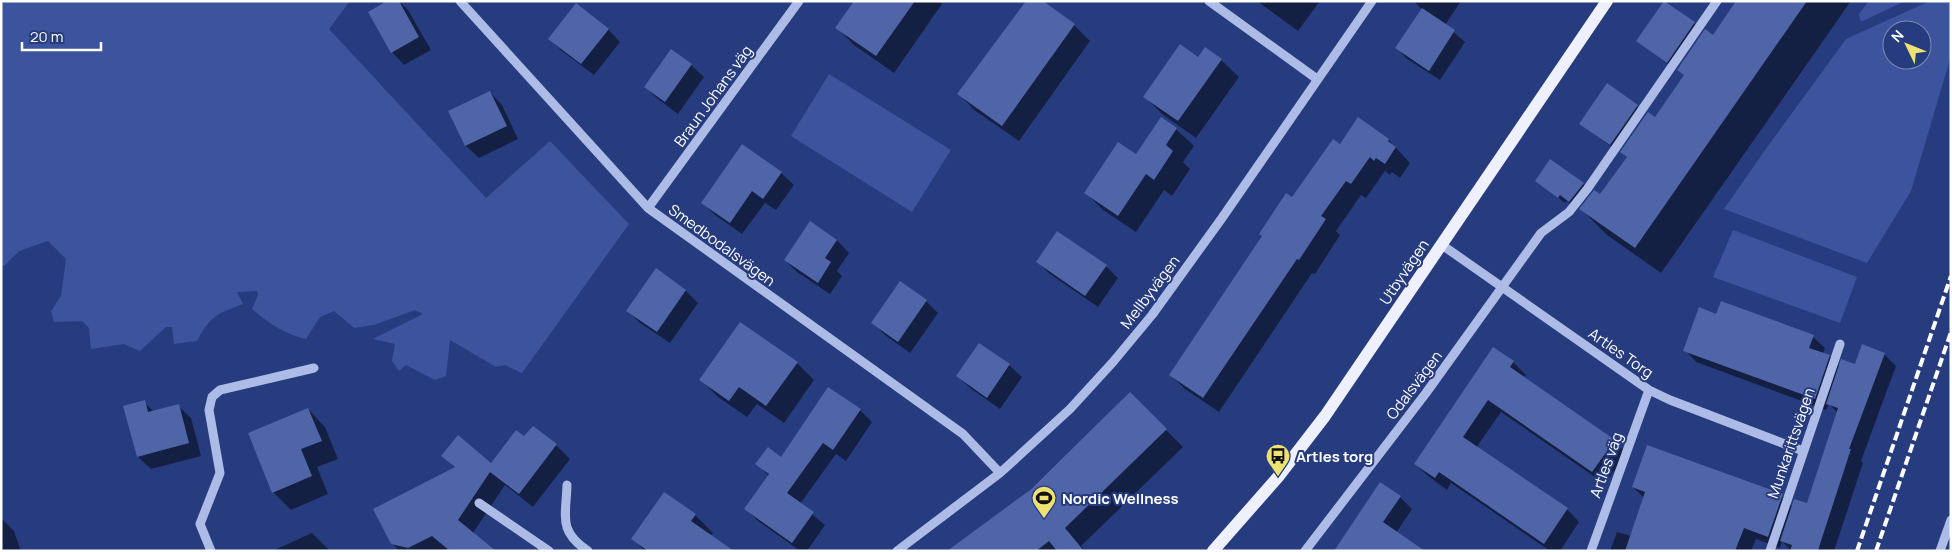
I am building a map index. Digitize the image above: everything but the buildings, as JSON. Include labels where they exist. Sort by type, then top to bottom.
[{"type":"main road","name":"Utbyvägen","points":[[1213,551],[1278,477],[1325,416],[1607,1]]},
{"type":"street","name":"Smedbodalsvägen","points":[[460,1],[648,208],[962,434],[1000,474]]},
{"type":"street","name":"Braun Johans väg","points":[[648,208],[799,1]]},
{"type":"street","points":[[1209,1],[1316,80]]},
{"type":"street","name":"Mellbyvägen","points":[[897,551],[1000,474],[1070,409],[1152,315],[1222,218],[1372,1]]},
{"type":"street","name":"Odalsvägen","points":[[1305,551],[1426,393],[1541,233],[1569,212],[1588,188],[1717,1]]},
{"type":"street","name":"Artles Torg","points":[[1442,245],[1649,390],[1670,400],[1803,451]]},
{"type":"street","name":"Munkarittsvägen","points":[[1770,551],[1840,344]]},
{"type":"street","points":[[211,551],[200,524],[220,474],[209,410],[212,397],[220,390],[314,368]]},
{"type":"street","name":"Artles väg","points":[[1591,551],[1649,390]]},
{"type":"street","points":[[567,485],[565,523],[567,532],[577,544],[588,551]]},
{"type":"street","points":[[479,503],[549,551]]},
{"type":"street","points":[[1940,551],[1951,520]]},
{"type":"shaded area","points":[[1,1],[350,1],[329,29],[486,198],[550,141],[629,224],[522,373],[505,365],[496,367],[450,340],[446,376],[435,380],[406,365],[399,371],[392,361],[395,344],[373,339],[423,314],[415,310],[374,325],[354,328],[334,311],[320,317],[306,339],[277,327],[252,309],[258,295],[257,291],[237,292],[243,304],[215,316],[197,341],[174,344],[172,327],[166,327],[140,351],[124,344],[91,349],[89,328],[82,321],[54,322],[51,311],[61,296],[66,259],[48,241],[19,251],[4,266],[1,265]]},
{"type":"shaded area","points":[[1869,1],[1905,1],[1863,21],[1860,20],[1859,14]]},
{"type":"shaded area","points":[[1930,1],[1951,1],[1951,56],[1911,191],[1867,263],[1724,209],[1846,39],[1882,23],[1882,70],[1932,70],[1932,20],[1888,20]]},
{"type":"shaded area","points":[[829,74],[951,150],[912,212],[791,136]]},
{"type":"shaded area","points":[[1733,230],[1857,277],[1840,323],[1713,277]]},
{"type":"railway","points":[[1857,551],[1951,276]]},
{"type":"railway","points":[[1876,551],[1951,332]]},
{"type":"place","name":"Artles torg","points":[[1278,477]]},
{"type":"place","name":"Nordic Wellness","points":[[1044,519]]}]
